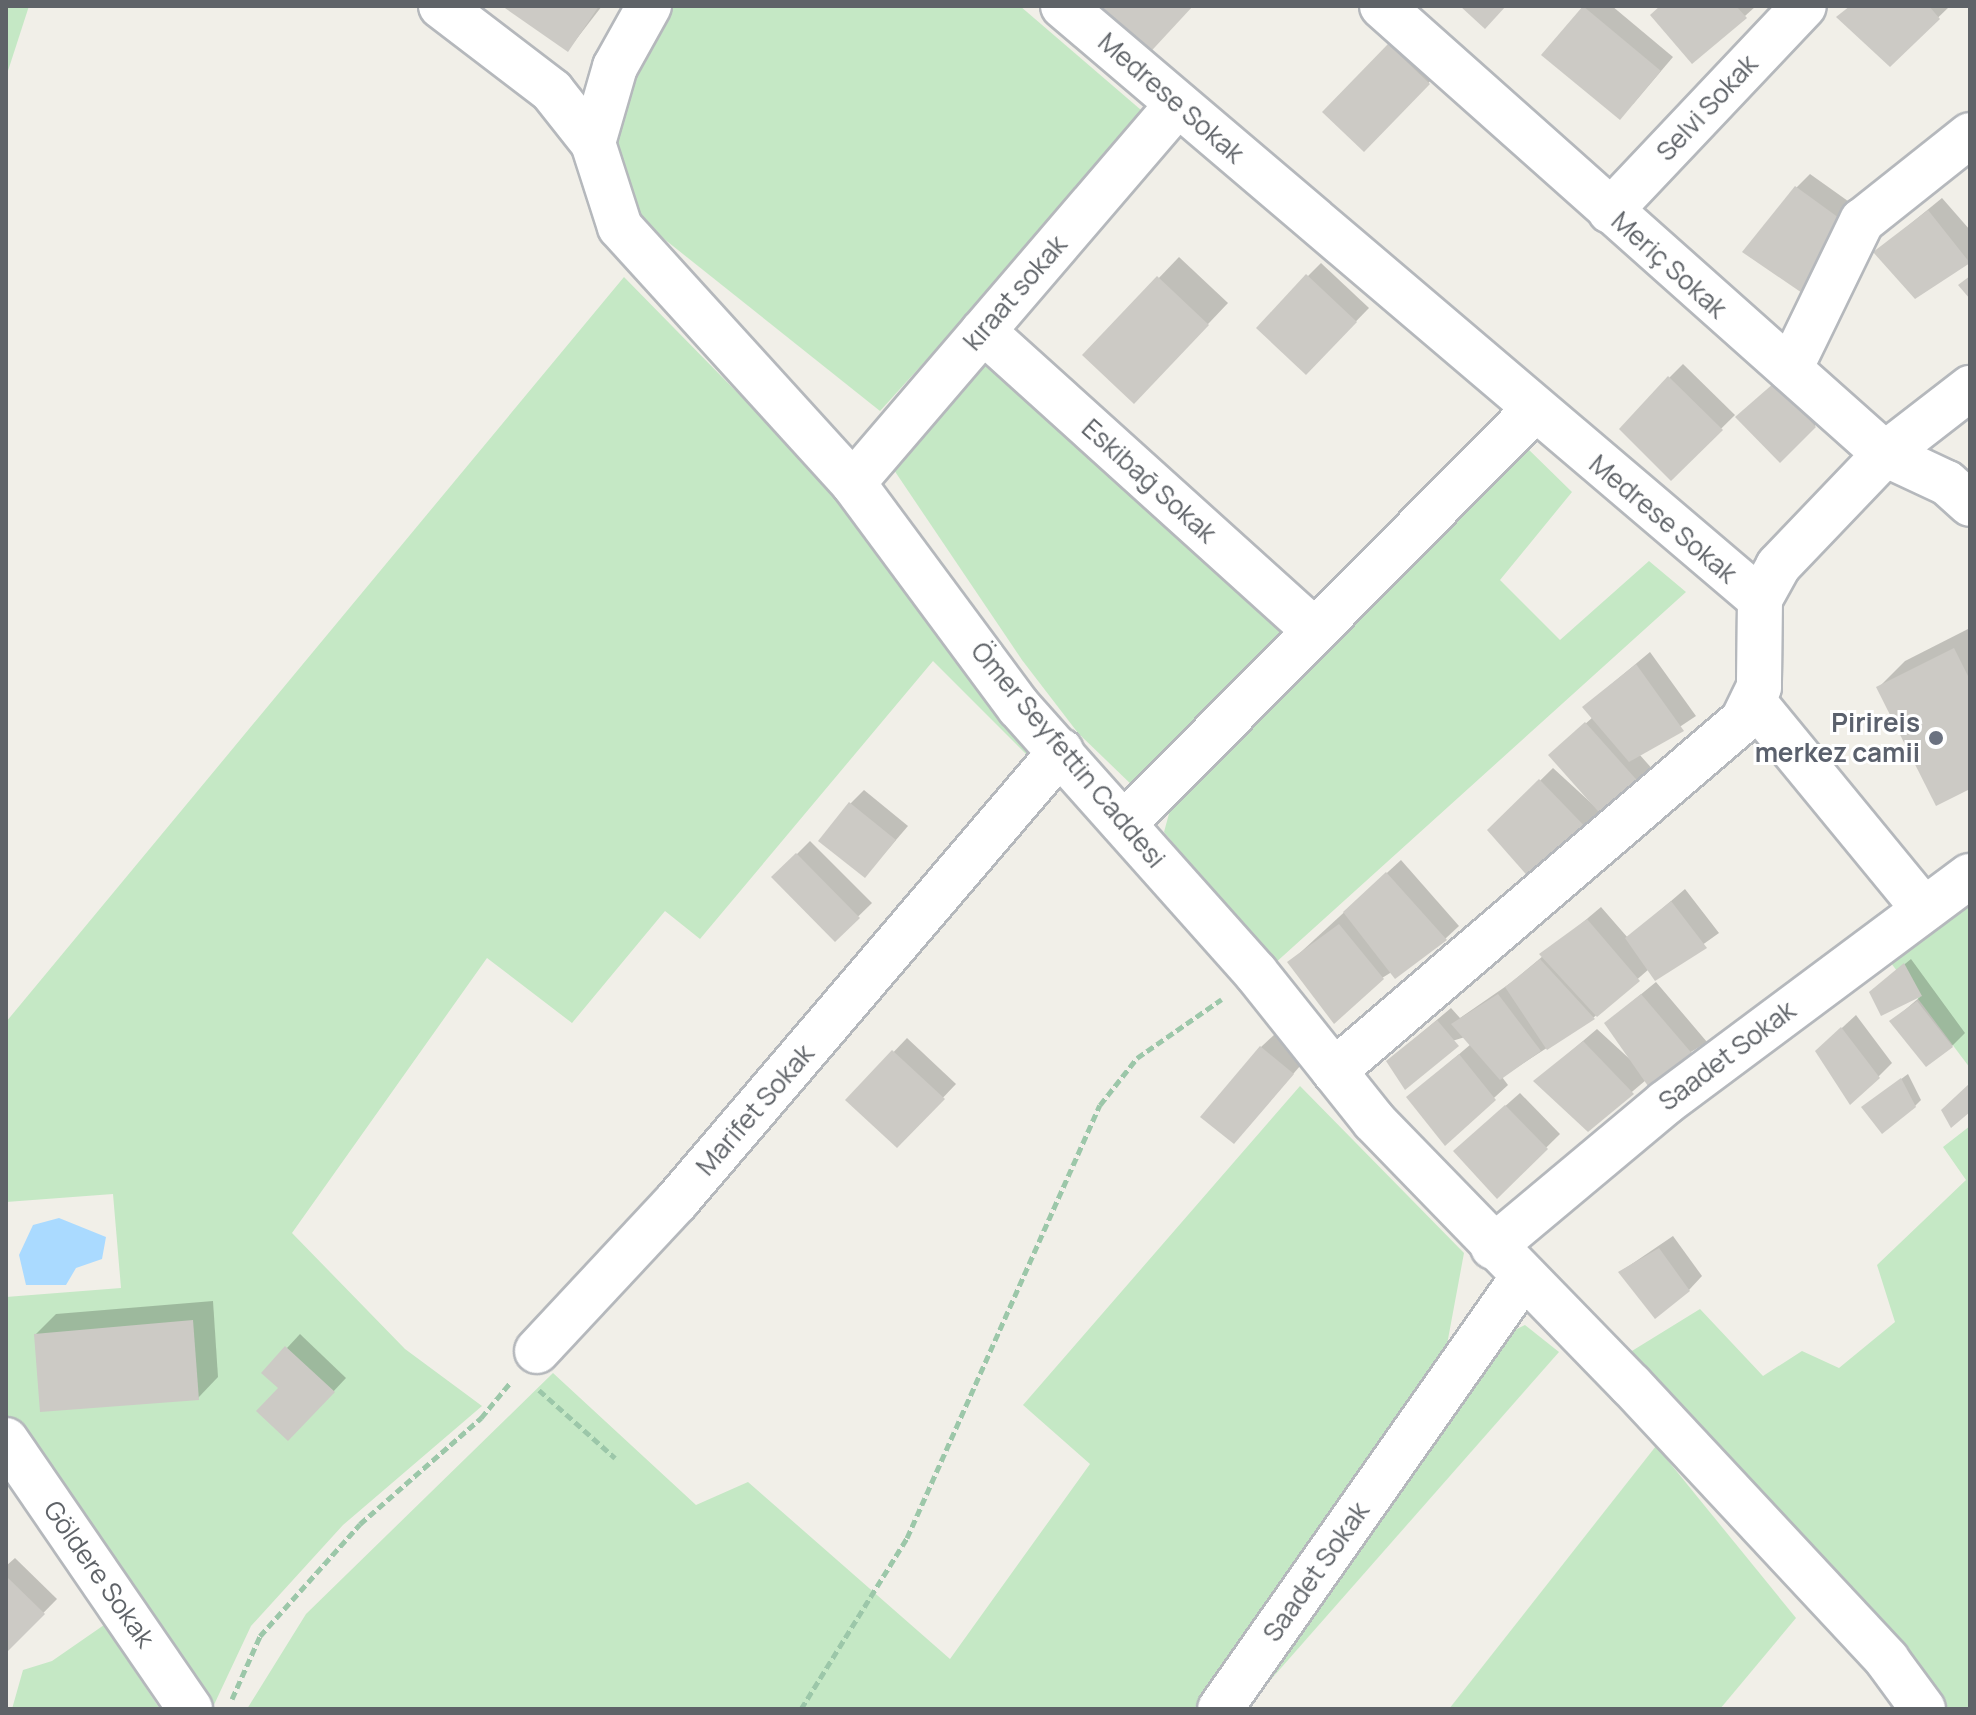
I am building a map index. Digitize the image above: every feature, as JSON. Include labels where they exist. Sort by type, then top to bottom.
[{"type":"street","points":[[441,6],[552,91],[593,143]]},
{"type":"street","points":[[593,143],[615,67],[649,6]]},
{"type":"street","name":"Medrese Sokak","points":[[1063,6],[1534,410],[1760,599],[1759,687],[1743,720],[1334,1071]]},
{"type":"street","name":"Meriç Sokak","points":[[1382,6],[1885,454],[1947,483],[1970,504]]},
{"type":"street","name":"Selvi Sokak","points":[[1610,211],[1804,6]]},
{"type":"street","name":"kıraat sokak","points":[[853,483],[1178,104]]},
{"type":"street","points":[[1790,369],[1862,221],[1970,135]]},
{"type":"street","name":"Ömer Seyfettin Caddesi","points":[[593,143],[620,227],[853,483],[1019,707],[1256,973],[1334,1071],[1493,1247],[1887,1660],[1923,1709]]},
{"type":"street","name":"Eskibağ Sokak","points":[[983,331],[1315,631]]},
{"type":"street","points":[[1760,599],[1778,566],[1885,454],[1970,388]]},
{"type":"street","points":[[1124,824],[1534,410]]},
{"type":"street","points":[[1753,701],[1924,909]]},
{"type":"street","name":"Marifet Sokak","points":[[537,1351],[676,1202],[1061,751]]},
{"type":"street","name":"Saadet Sokak","points":[[1493,1247],[1665,1103],[1970,876]]},
{"type":"street","name":"Saadet Sokak","points":[[1220,1709],[1523,1277]]},
{"type":"street","name":"Göldere Sokak","points":[[6,1440],[190,1709]]},
{"type":"path","points":[[801,1709],[907,1538],[1100,1105],[1137,1058],[1256,973]]},
{"type":"path","points":[[537,1351],[530,1375],[548,1405],[615,1458]]},
{"type":"path","points":[[227,1709],[260,1636],[360,1524],[481,1418],[537,1351]]},
{"type":"green space","points":[[6,6],[29,6],[6,77]]},
{"type":"green space","points":[[671,6],[1020,6],[1148,116],[880,411],[634,215],[608,132],[617,101]]},
{"type":"green space","points":[[624,277],[830,487],[1037,751],[1030,758],[933,661],[700,939],[665,911],[572,1023],[487,958],[292,1233],[405,1349],[482,1406],[343,1525],[251,1626],[212,1709],[203,1709],[6,1424],[6,1297],[121,1288],[113,1194],[6,1202],[6,1022]]},
{"type":"green space","points":[[989,359],[1285,631],[1135,788],[1078,733],[1022,660],[894,470]]},
{"type":"green space","points":[[1523,444],[1572,492],[1500,580],[1560,640],[1649,561],[1686,592],[1273,965],[1164,832],[1170,810]]},
{"type":"green space","points":[[1970,901],[1970,1068],[1888,959]]},
{"type":"green space","points":[[1300,1086],[1464,1253],[1446,1350],[1194,1709],[247,1709],[306,1614],[553,1373],[696,1505],[748,1482],[950,1659],[1090,1464],[1023,1405]]},
{"type":"green space","points":[[1970,1126],[1970,1709],[1941,1709],[1627,1354],[1700,1309],[1763,1376],[1802,1351],[1839,1368],[1895,1322],[1877,1265],[1966,1180],[1943,1147]]},
{"type":"green space","points":[[1525,1325],[1559,1352],[1245,1709],[1498,1338]]},
{"type":"green space","points":[[1656,1446],[1796,1618],[1720,1709],[1449,1709]]},
{"type":"green space","points":[[104,1625],[160,1709],[12,1709],[23,1670],[52,1661]]},
{"type":"water","points":[[59,1218],[106,1237],[102,1259],[76,1268],[66,1285],[26,1285],[19,1255],[33,1225]]},
{"type":"building","points":[[502,6],[599,6],[568,52]]},
{"type":"building","points":[[1092,6],[1193,6],[1143,60]]},
{"type":"building","points":[[1460,6],[1506,6],[1485,29]]},
{"type":"building","points":[[1583,6],[1661,71],[1620,120],[1541,55]]},
{"type":"building","points":[[1660,6],[1736,6],[1747,18],[1692,64],[1650,15]]},
{"type":"building","points":[[1850,6],[1929,6],[1940,19],[1890,67],[1836,17]]},
{"type":"building","points":[[1388,44],[1430,84],[1364,152],[1322,112]]},
{"type":"building","points":[[1795,186],[1857,231],[1805,295],[1742,252]]},
{"type":"building","points":[[1928,210],[1970,263],[1915,299],[1873,252]]},
{"type":"building","points":[[1306,274],[1357,322],[1306,375],[1256,328]]},
{"type":"building","points":[[1157,276],[1209,325],[1134,404],[1082,355]]},
{"type":"building","points":[[1970,276],[1970,299],[1958,285]]},
{"type":"building","points":[[1668,376],[1723,430],[1671,481],[1619,429]]},
{"type":"building","points":[[1774,383],[1816,427],[1780,463],[1735,417]]},
{"type":"building","name":"Pirireis merkez camii","points":[[1954,648],[1970,680],[1970,789],[1936,806],[1876,687]]},
{"type":"building","points":[[1636,664],[1684,731],[1629,762],[1582,707]]},
{"type":"building","points":[[1585,722],[1643,787],[1605,819],[1548,755]]},
{"type":"building","points":[[1539,779],[1597,839],[1538,888],[1487,830]]},
{"type":"building","points":[[849,802],[896,840],[865,878],[818,841]]},
{"type":"building","points":[[796,853],[860,918],[835,942],[771,877]]},
{"type":"building","points":[[1386,872],[1447,940],[1395,979],[1343,912]]},
{"type":"building","points":[[1671,901],[1707,948],[1655,981],[1625,938]]},
{"type":"building","points":[[1587,919],[1640,981],[1597,1017],[1539,954]]},
{"type":"building","points":[[1339,924],[1384,979],[1334,1024],[1287,962]]},
{"type":"building","points":[[1540,959],[1595,1019],[1547,1050],[1505,987]]},
{"type":"building","points":[[1904,963],[1922,996],[1881,1016],[1869,992]]},
{"type":"building","points":[[1498,994],[1541,1051],[1500,1080],[1451,1024]]},
{"type":"building","points":[[1641,994],[1695,1057],[1648,1086],[1604,1023]]},
{"type":"building","points":[[1917,1001],[1953,1047],[1926,1067],[1889,1021]]},
{"type":"building","points":[[1437,1020],[1459,1046],[1405,1090],[1386,1061]]},
{"type":"building","points":[[1841,1027],[1880,1078],[1850,1105],[1815,1051]]},
{"type":"building","points":[[1583,1041],[1634,1094],[1588,1132],[1533,1081]]},
{"type":"building","points":[[1260,1046],[1294,1074],[1234,1144],[1200,1117]]},
{"type":"building","points":[[892,1050],[945,1099],[897,1148],[845,1100]]},
{"type":"building","points":[[1459,1054],[1496,1100],[1445,1146],[1406,1097]]},
{"type":"building","points":[[1901,1078],[1916,1107],[1882,1134],[1861,1107]]},
{"type":"building","points":[[1970,1083],[1970,1112],[1951,1128],[1941,1110]]},
{"type":"building","points":[[1505,1105],[1548,1149],[1497,1199],[1453,1151]]},
{"type":"building","points":[[1659,1248],[1690,1291],[1655,1319],[1618,1272]]},
{"type":"building","points":[[193,1320],[199,1400],[40,1412],[34,1334]]},
{"type":"building","points":[[285,1346],[335,1392],[288,1441],[256,1411],[278,1388],[261,1373]]},
{"type":"building","points":[[6,1576],[45,1614],[6,1653]]},
{"type":"place","name":"Pirireis merkez camii","points":[[1936,738]]}]
